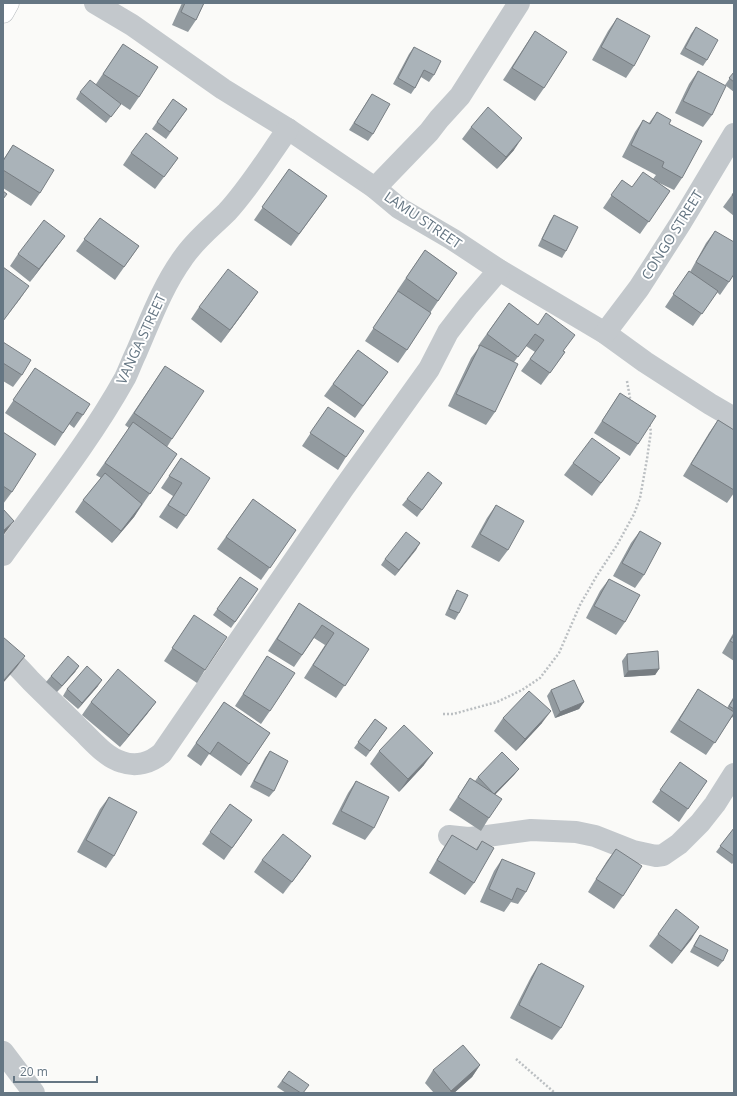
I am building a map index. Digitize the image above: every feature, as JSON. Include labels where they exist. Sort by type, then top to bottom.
[{"type":"highway","points":[[3,12],[8,3]]},
{"type":"street","name":"LAMU STREET","points":[[95,3],[132,25],[223,89],[288,129],[376,188],[399,208],[605,333],[710,404],[734,418]]},
{"type":"street","points":[[376,188],[429,132],[460,96],[519,3]]},
{"type":"street","name":"VANGA STREET","points":[[3,555],[68,466],[102,416],[125,376],[166,285],[183,258],[203,234],[227,212],[247,189],[288,129]]},
{"type":"street","name":"CONGO STREET","points":[[605,333],[639,288],[680,224],[734,134]]},
{"type":"street","points":[[3,653],[109,756],[131,764],[143,764],[157,757],[162,753],[343,489],[429,369],[448,332],[499,270]]},
{"type":"street","points":[[449,836],[468,838],[531,830],[576,832],[595,836],[633,851],[656,856],[663,855],[679,844],[700,823],[715,804],[734,774]]},
{"type":"street","points":[[3,1052],[34,1093]]},
{"type":"path","points":[[630,351],[627,380],[630,400],[635,405]]},
{"type":"path","points":[[443,714],[453,714],[497,702],[522,690],[540,678],[559,653],[580,605],[617,545],[634,514],[640,498],[647,459],[651,432],[649,421]]},
{"type":"path","points":[[516,1059],[555,1093]]},
{"type":"building","points":[[185,3],[204,3],[196,20],[181,12]]},
{"type":"building","points":[[617,18],[650,36],[634,66],[601,47]]},
{"type":"building","points":[[696,27],[718,40],[707,60],[685,48]]},
{"type":"building","points":[[535,31],[567,52],[544,88],[512,68]]},
{"type":"building","points":[[123,44],[158,67],[139,97],[103,74]]},
{"type":"building","points":[[414,47],[441,61],[434,75],[424,70],[415,88],[398,78]]},
{"type":"building","points":[[698,71],[726,86],[712,115],[683,101]]},
{"type":"building","points":[[734,72],[734,82],[729,78]]},
{"type":"building","points":[[90,80],[121,104],[111,117],[80,92]]},
{"type":"building","points":[[372,94],[390,104],[373,134],[354,123]]},
{"type":"building","points":[[173,99],[187,109],[170,132],[157,122]]},
{"type":"building","points":[[488,107],[522,138],[506,157],[471,127]]},
{"type":"building","points":[[657,112],[671,120],[669,124],[702,141],[682,178],[662,167],[664,162],[631,145],[643,120],[650,124]]},
{"type":"building","points":[[146,133],[178,158],[164,177],[131,153]]},
{"type":"building","points":[[13,145],[54,170],[40,193],[3,170],[3,161]]},
{"type":"building","points":[[289,169],[327,196],[299,234],[262,207]]},
{"type":"building","points":[[643,172],[670,191],[649,222],[611,195],[622,180],[632,187]]},
{"type":"building","points":[[3,191],[7,194],[3,199]]},
{"type":"building","points":[[554,215],[578,227],[566,251],[542,239]]},
{"type":"building","points":[[100,218],[139,246],[124,267],[84,239]]},
{"type":"building","points":[[44,220],[65,236],[39,269],[18,254]]},
{"type":"building","points":[[715,231],[734,242],[734,274],[729,282],[696,262]]},
{"type":"building","points":[[425,250],[457,273],[438,301],[406,278]]},
{"type":"building","points":[[3,267],[29,286],[3,321]]},
{"type":"building","points":[[228,269],[258,292],[230,330],[199,307]]},
{"type":"building","points":[[689,271],[718,291],[702,314],[673,294]]},
{"type":"building","points":[[398,291],[431,313],[407,350],[373,328]]},
{"type":"building","points":[[509,303],[538,325],[546,313],[575,335],[563,351],[565,352],[550,373],[530,359],[544,340],[535,334],[518,357],[487,334]]},
{"type":"building","points":[[3,342],[31,360],[22,375],[3,363]]},
{"type":"building","points":[[480,345],[518,364],[495,412],[456,394]]},
{"type":"building","points":[[358,350],[388,372],[363,406],[333,384]]},
{"type":"building","points":[[165,366],[204,391],[172,439],[134,413]]},
{"type":"building","points":[[35,368],[90,404],[83,415],[77,412],[63,433],[13,400]]},
{"type":"building","points":[[620,393],[656,416],[638,444],[602,421]]},
{"type":"building","points":[[328,407],[364,431],[346,457],[310,433]]},
{"type":"building","points":[[718,420],[734,430],[734,490],[691,464]]},
{"type":"building","points":[[133,422],[177,454],[150,494],[105,463]]},
{"type":"building","points":[[3,432],[36,454],[12,492],[3,486]]},
{"type":"building","points":[[592,438],[620,458],[601,483],[573,463]]},
{"type":"building","points":[[181,458],[210,478],[186,516],[168,505],[182,483],[169,476]]},
{"type":"building","points":[[428,472],[442,483],[422,510],[407,499]]},
{"type":"building","points":[[105,473],[142,504],[121,531],[83,500]]},
{"type":"building","points":[[253,499],[296,530],[270,568],[226,537]]},
{"type":"building","points":[[496,505],[524,521],[508,550],[480,534]]},
{"type":"building","points":[[3,509],[14,521],[3,531]]},
{"type":"building","points":[[640,531],[661,543],[644,575],[622,563]]},
{"type":"building","points":[[406,532],[420,543],[399,570],[385,559]]},
{"type":"building","points":[[240,577],[258,589],[235,622],[217,609]]},
{"type":"building","points":[[609,579],[640,595],[625,622],[594,606]]},
{"type":"building","points":[[457,590],[468,595],[459,613],[449,609]]},
{"type":"building","points":[[299,603],[369,649],[345,686],[313,665],[334,633],[322,625],[302,655],[277,639]]},
{"type":"building","points":[[194,615],[227,637],[205,670],[172,648]]},
{"type":"building","points":[[734,635],[734,643],[730,641]]},
{"type":"building","points":[[3,637],[25,656],[3,681]]},
{"type":"building","points":[[658,651],[659,669],[628,671],[627,654]]},
{"type":"building","points":[[68,656],[79,666],[62,686],[51,676]]},
{"type":"building","points":[[267,656],[295,673],[270,711],[243,694]]},
{"type":"building","points":[[87,666],[102,680],[82,703],[67,689]]},
{"type":"building","points":[[118,669],[156,702],[129,735],[91,702]]},
{"type":"building","points":[[574,680],[584,702],[560,712],[551,690]]},
{"type":"building","points":[[698,689],[734,712],[715,743],[679,720]]},
{"type":"building","points":[[529,691],[551,711],[525,739],[503,718]]},
{"type":"building","points":[[734,698],[734,709],[729,706]]},
{"type":"building","points":[[224,702],[270,733],[249,764],[218,742],[210,754],[196,743]]},
{"type":"building","points":[[375,719],[387,728],[370,751],[358,742]]},
{"type":"building","points":[[404,725],[433,753],[408,779],[379,751]]},
{"type":"building","points":[[270,751],[288,761],[274,791],[254,781]]},
{"type":"building","points":[[502,752],[519,769],[494,794],[478,777]]},
{"type":"building","points":[[680,762],[707,781],[688,809],[660,790]]},
{"type":"building","points":[[470,778],[502,799],[489,818],[458,797]]},
{"type":"building","points":[[356,781],[389,797],[374,828],[341,811]]},
{"type":"building","points":[[109,797],[137,812],[114,856],[86,840]]},
{"type":"building","points":[[230,804],[252,820],[232,848],[210,832]]},
{"type":"building","points":[[734,828],[734,856],[720,846]]},
{"type":"building","points":[[283,834],[311,856],[292,882],[262,860]]},
{"type":"building","points":[[452,835],[477,850],[482,841],[494,848],[474,883],[437,860]]},
{"type":"building","points":[[616,849],[642,866],[623,896],[596,879]]},
{"type":"building","points":[[502,859],[535,873],[526,892],[517,888],[512,900],[489,889]]},
{"type":"building","points":[[676,909],[699,927],[681,951],[658,934]]},
{"type":"building","points":[[700,935],[728,950],[723,961],[694,946]]},
{"type":"building","points":[[541,963],[584,986],[561,1028],[519,1005],[539,964],[540,965]]},
{"type":"building","points":[[463,1045],[480,1065],[451,1091],[433,1070]]},
{"type":"building","points":[[289,1071],[309,1085],[303,1093],[282,1081]]}]
